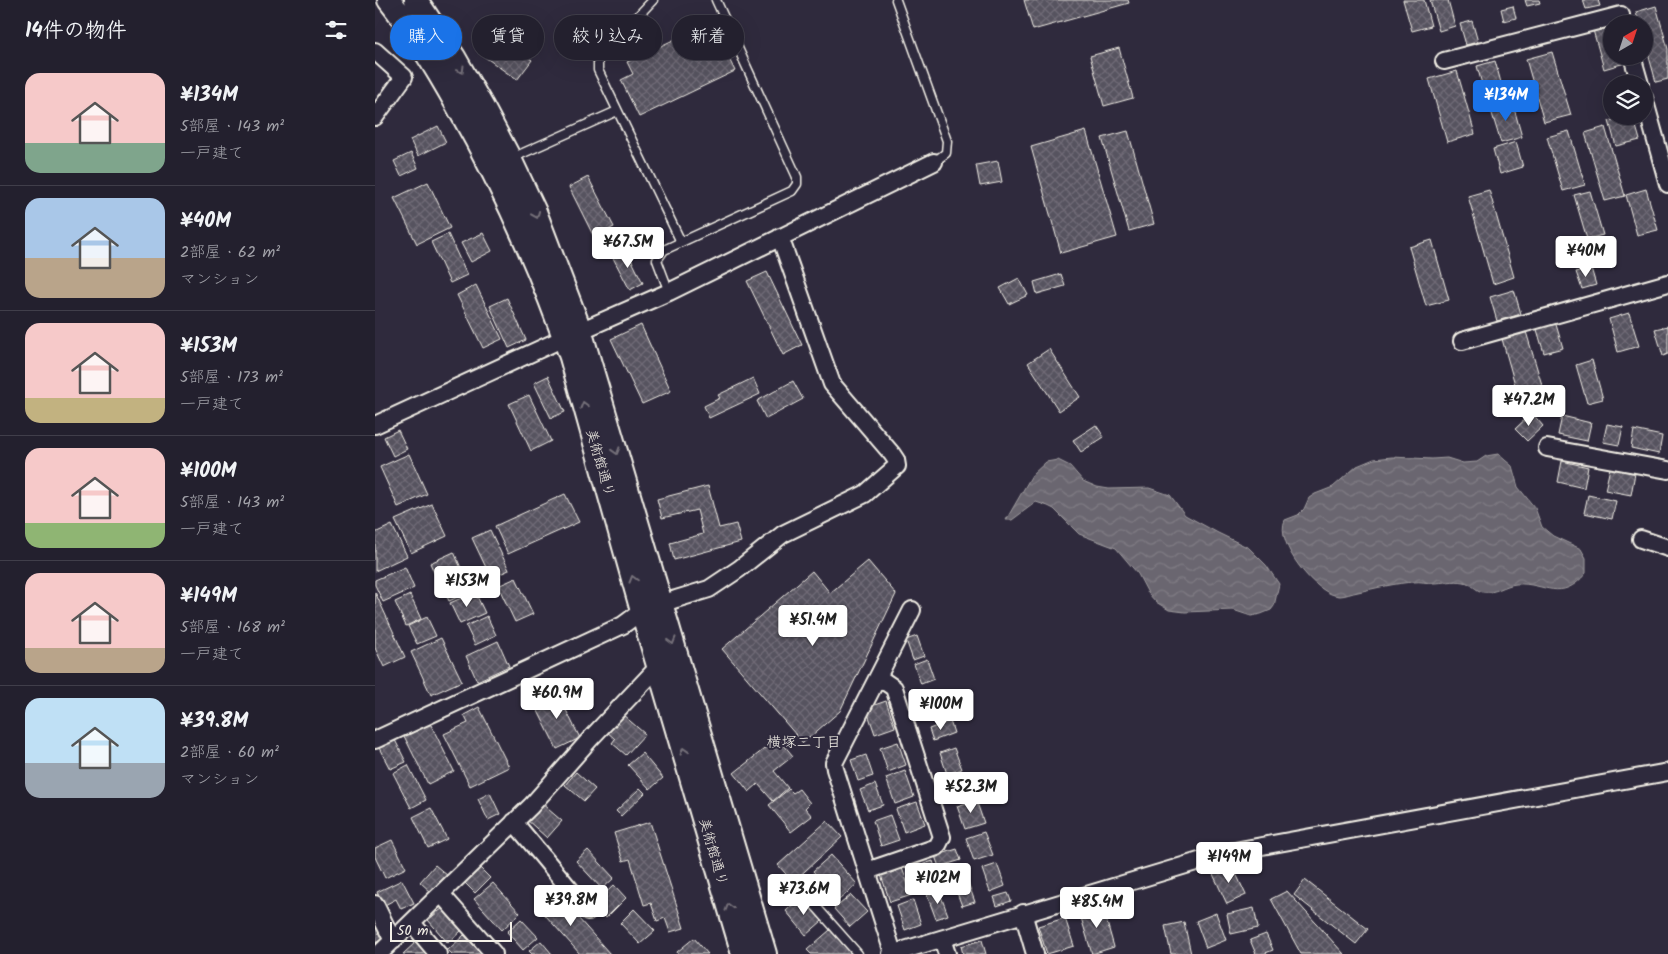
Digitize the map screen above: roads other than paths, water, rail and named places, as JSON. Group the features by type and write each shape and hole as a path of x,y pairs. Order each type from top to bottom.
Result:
{"street":[{"name":"美術館通り","path":"389,0 436,68 475,137 572,334"},
{"name":"美術館通り","path":"416,0 478,99 510,159 535,212 652,607 765,954"},
{"path":"1444,62 1621,13"},
{"path":"375,51 404,76 375,117"},
{"path":"1652,125 1668,184"},
{"path":"375,425 572,334 669,292 934,162"},
{"path":"375,740 623,625 652,607 709,589 739,570 783,534 865,494 897,466 892,454 832,384 780,237"},
{"path":"1462,341 1668,283"},
{"path":"1547,448 1668,470"},
{"path":"1641,539 1668,548"},
{"name":"美術館通り","path":"652,607 659,668 743,954"},
{"path":"912,610 834,763 892,953 945,946 1023,913 1229,852 1668,772"},
{"path":"379,954 514,822 659,668"},
{"path":"867,871 937,847 942,837 893,688 878,677"},
{"path":"514,822 589,911"},
{"path":"441,894 494,954"},
{"path":"375,904 393,941"},
{"path":"1023,913 1035,954"},
{"path":"412,922 438,954"}],"lane":[{"path":"653,0 598,60 598,70 681,242"},
{"path":"669,292 657,260 664,250 792,191 797,184 797,177 716,0"},
{"path":"895,0 947,141 946,153 934,162"},
{"path":"510,159 617,111"},
{"path":"803,893 858,954"}],"water":[{"path":"1498,454 1512,466 1518,487 1535,508 1542,527 1553,536 1581,549 1586,558 1586,573 1569,588 1561,590 1516,584 1487,592 1480,591 1464,582 1416,582 1400,583 1340,596 1330,594 1309,578 1291,554 1283,530 1285,520 1298,515 1304,509 1309,498 1333,487 1357,466 1374,459 1392,457 1447,458 1463,463 1477,462 1486,456"},
{"path":"1058,460 1070,466 1083,481 1097,487 1109,489 1149,488 1170,495 1185,515 1249,548 1266,565 1279,584 1274,606 1271,610 1251,616 1233,610 1185,612 1169,610 1156,602 1148,593 1138,574 1116,548 1079,534 1054,509 1036,502 1012,520 1006,520 1032,475 1046,462"}],"district":[{"name":"横塚二丁目","path":"804,743"}]}
